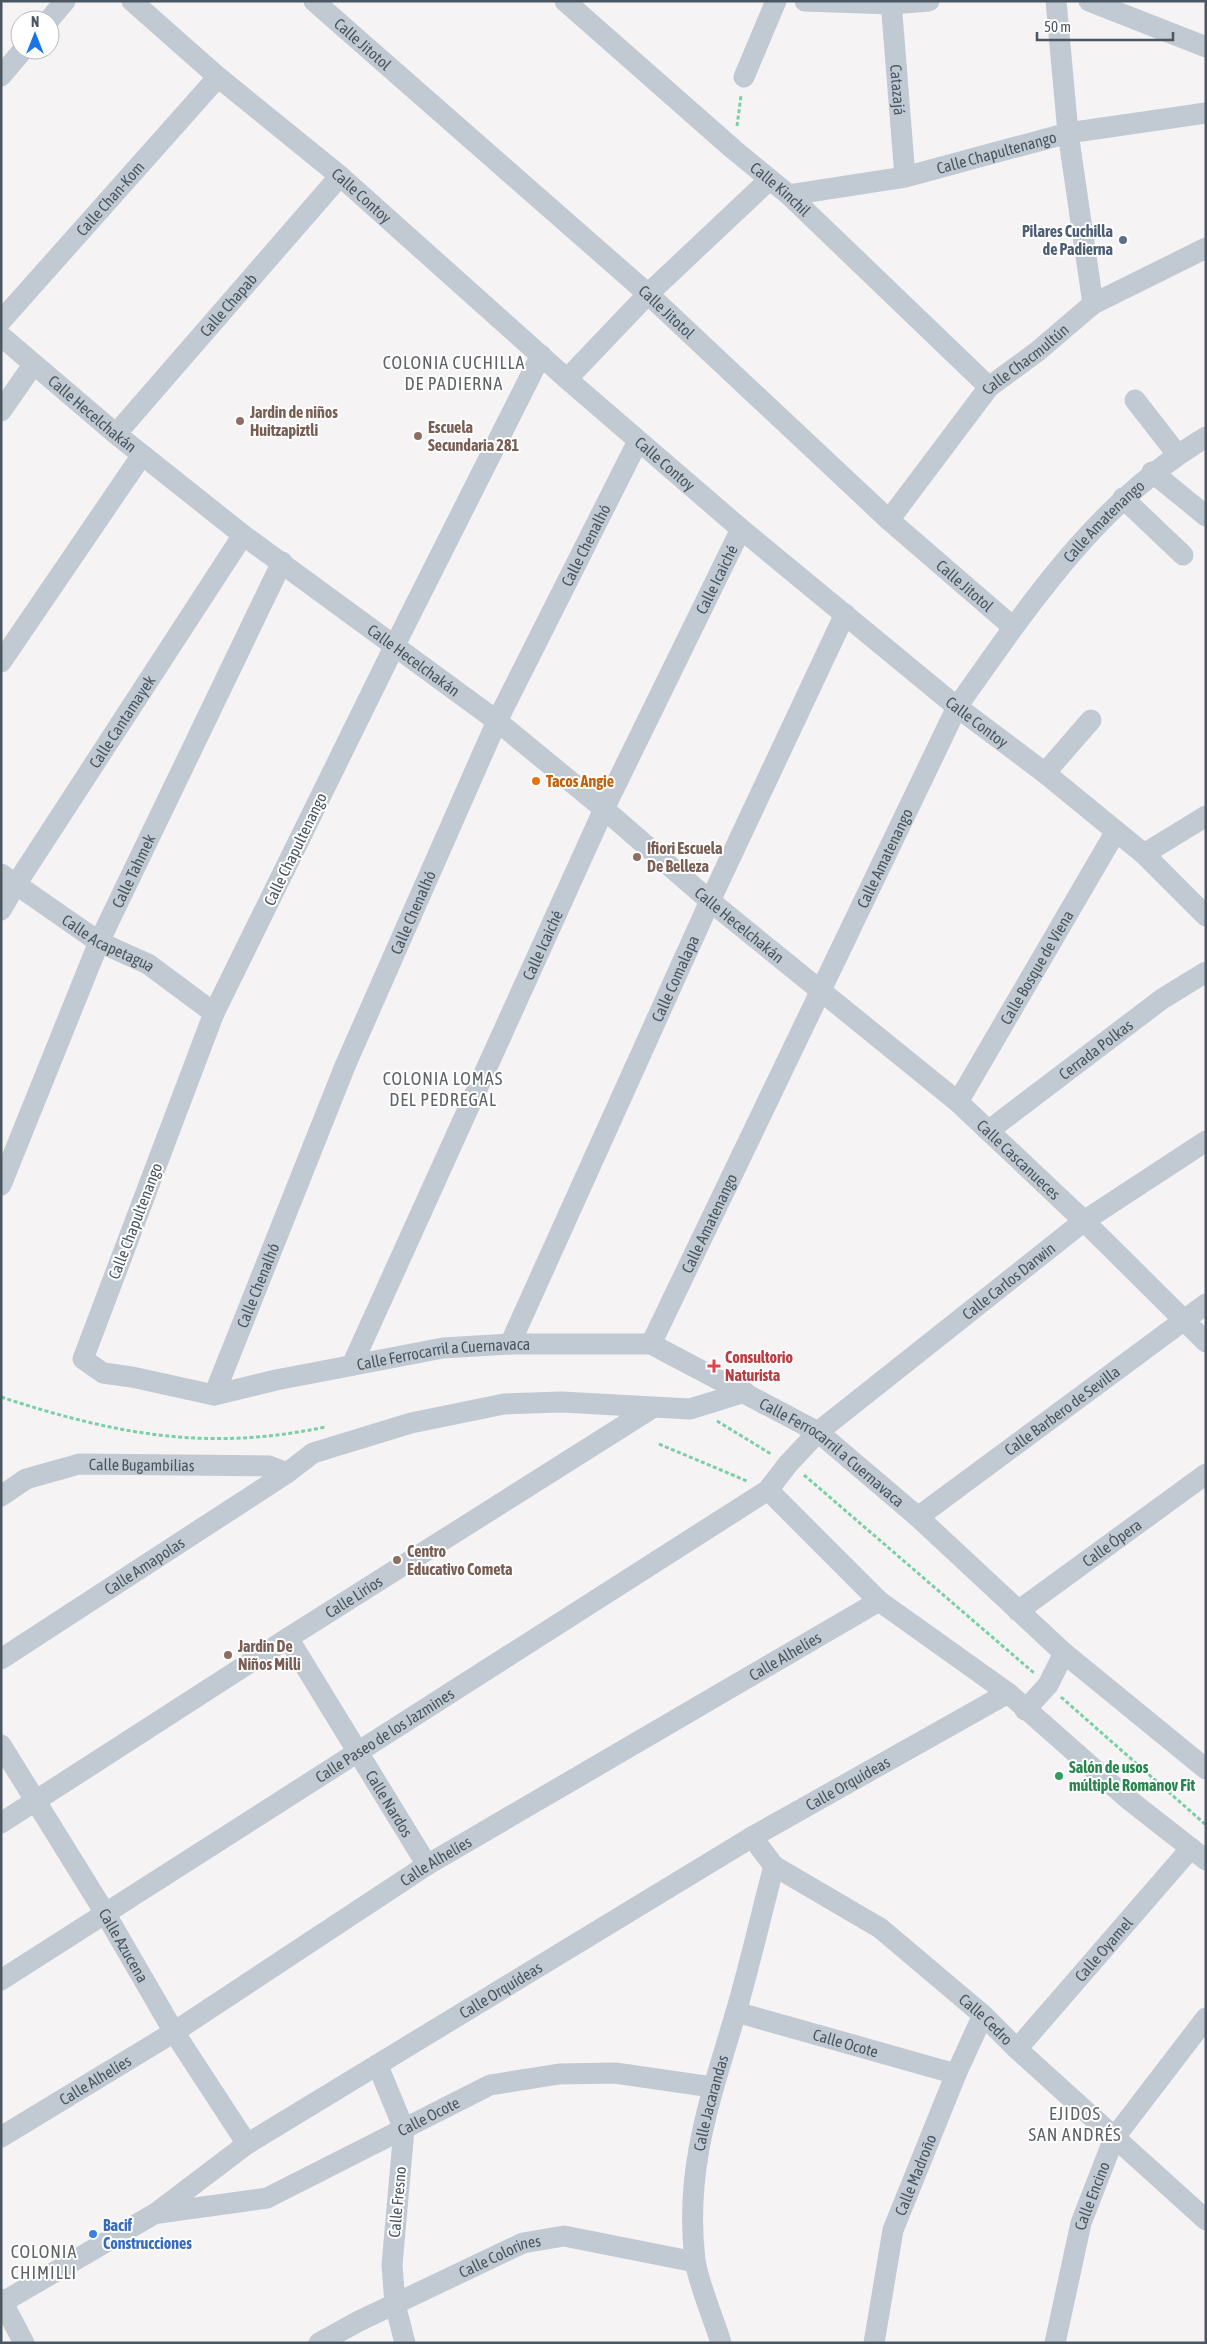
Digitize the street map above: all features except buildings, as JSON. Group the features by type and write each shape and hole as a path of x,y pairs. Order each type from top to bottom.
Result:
{"street":[{"name":"Calle Contoy","path":"132,1 218,77 340,176 567,379 741,528 957,707 1046,773 1144,854 1206,916"},
{"name":"Calle Jitotol","path":"314,1 648,294 889,520 1013,628"},
{"name":"Calle Kinchil","path":"565,1 733,149 789,195 989,387"},
{"path":"744,77 776,1"},
{"path":"804,1 891,3 929,1"},
{"path":"1056,1 1068,133 1093,304"},
{"path":"1089,1 1206,47"},
{"name":"Catazajá","path":"891,3 905,178"},
{"path":"1,76 15,60"},
{"name":"Calle Chan-Kom","path":"1,322 218,77"},
{"name":"Calle Chapultenango","path":"789,195 905,178 1068,133 1206,113"},
{"name":"Calle Chapab","path":"116,434 340,176"},
{"path":"567,379 648,294 769,180"},
{"name":"Calle Chacmultún","path":"889,520 989,387 1038,351 1093,304 1206,248"},
{"name":"Calle Hecelchakán","path":"1,336 116,434 243,535 497,721 820,991"},
{"name":"Calle Chapultenango","path":"83,1359 214,1013 395,645 541,355"},
{"path":"1,411 33,365"},
{"path":"1135,400 1177,454"},
{"name":"Calle Amatenango","path":"651,1344 957,707 1013,628 1079,543 1123,498 1152,472 1177,454 1206,437"},
{"name":"Calle Chenalhó","path":"214,1395 345,1066 497,721 638,441"},
{"path":"1,662 142,455"},
{"path":"1152,472 1206,516"},
{"path":"1123,498 1184,555"},
{"name":"Calle Icaiché","path":"352,1365 604,809 741,528"},
{"name":"Calle Cantamayek","path":"1,910 8,880 243,535"},
{"name":"Calle Tahmek","path":"1,1185 99,942 282,562"},
{"name":"Calle Comalapa","path":"510,1344 710,901 845,614"},
{"path":"1046,773 1092,720"},
{"path":"1144,854 1206,816"},
{"name":"Calle Bosque de Viena","path":"958,1102 1116,831"},
{"name":"Calle Acapetagua","path":"8,880 99,942 148,964 214,1013"},
{"name":"Cerrada Polkas","path":"988,1131 1162,999 1206,972"},
{"name":"Calle Cascanueces","path":"820,991 958,1102 1084,1221 1206,1342"},
{"name":"Calle Carlos Darwin","path":"788,1464 818,1432 1084,1221 1206,1141"},
{"name":"Calle Barbero de Sevilla","path":"918,1517 1183,1319 1206,1304"},
{"name":"Calle Ferrocarril a Cuernavaca","path":"83,1359 103,1373 132,1377 214,1395 352,1365 444,1348 510,1344 651,1344 818,1432 918,1517 1064,1653 1206,1769"},
{"path":"287,1473 313,1453 411,1423 504,1404 562,1402 690,1410 745,1392"},
{"name":"Calle Lirios","path":"1,1823 288,1638 652,1408"},
{"name":"Calle Bugambilias","path":"1,1496 26,1479 79,1464 269,1466 287,1473"},
{"name":"Calle Paseo de los Jazmines","path":"1,1980 358,1754 768,1490 788,1464"},
{"name":"Calle Amapolas","path":"1,1659 287,1473"},
{"name":"Calle Ópera","path":"1018,1611 1206,1474"},
{"path":"768,1490 879,1601 1008,1693 1128,1799 1198,1854"},
{"name":"Calle Alhelíes","path":"1,2137 174,2032 427,1866 879,1601"},
{"name":"Calle Nardos","path":"288,1638 427,1866"},
{"path":"1025,1710 1048,1685 1064,1653"},
{"name":"Calle Orquídeas","path":"2,2301 156,2213 247,2144 752,1837 1008,1693"},
{"name":"Calle Azucena","path":"1,1745 105,1913 174,2032 247,2144"},
{"name":"Calle Cedro","path":"752,1837 774,1866 880,1928 983,2015 1017,2049 1206,2220"},
{"name":"Calle Oyamel","path":"1017,2049 1198,1854"},
{"name":"Calle Jacarandas","path":"721,2343 695,2262 692,2214 696,2160 712,2087 736,2012 774,1866"},
{"name":"Calle Ocote","path":"736,2012 956,2074"},
{"name":"Calle Madroño","path":"874,2343 893,2230 956,2074 983,2015"},
{"name":"Calle Encino","path":"1055,2343 1081,2224 1114,2138 1206,2018"},
{"name":"Calle Fresno","path":"378,2066 404,2129 392,2265 395,2304 405,2343"},
{"name":"Calle Ocote","path":"156,2213 267,2198 490,2085 559,2074 615,2073 712,2087"},
{"name":"Calle Colorines","path":"319,2343 395,2304 523,2243 564,2236 630,2247 695,2262"},
{"path":"2,2301 24,2343"}],"path":[{"path":"733,149 744,77"},
{"path":"1,1397 40,1410 120,1431 167,1437 222,1440 298,1433 326,1427"},
{"path":"690,1410 728,1427 806,1477 1206,1824"},
{"path":"659,1444 768,1490"}],"place":[{"name":"Pilares Cuchilla de Padierna","path":"1123,240"},
{"name":"Jardin de niños Huitzapiztli","path":"240,421"},
{"name":"Escuela Secundaria 281","path":"418,436"},
{"name":"Tacos Angie","path":"536,781"},
{"name":"Ifiori Escuela De Belleza","path":"637,857"},
{"name":"Consultorio Naturista","path":"714,1366"},
{"name":"Centro Educativo Cometa","path":"397,1560"},
{"name":"Jardin De Niños Milli","path":"228,1655"},
{"name":"Salón de usos múltiple Romanov Fit","path":"1059,1776"},
{"name":"Bacif Construcciones","path":"93,2234"}],"district":[{"name":"COLONIA CUCHILLA DE PADIERNA","path":"454,373"},
{"name":"COLONIA LOMAS DEL PEDREGAL","path":"443,1089"},
{"name":"EJIDOS SAN ANDRÉS","path":"1075,2124"},
{"name":"COLONIA CHIMILLI","path":"44,2262"}]}
